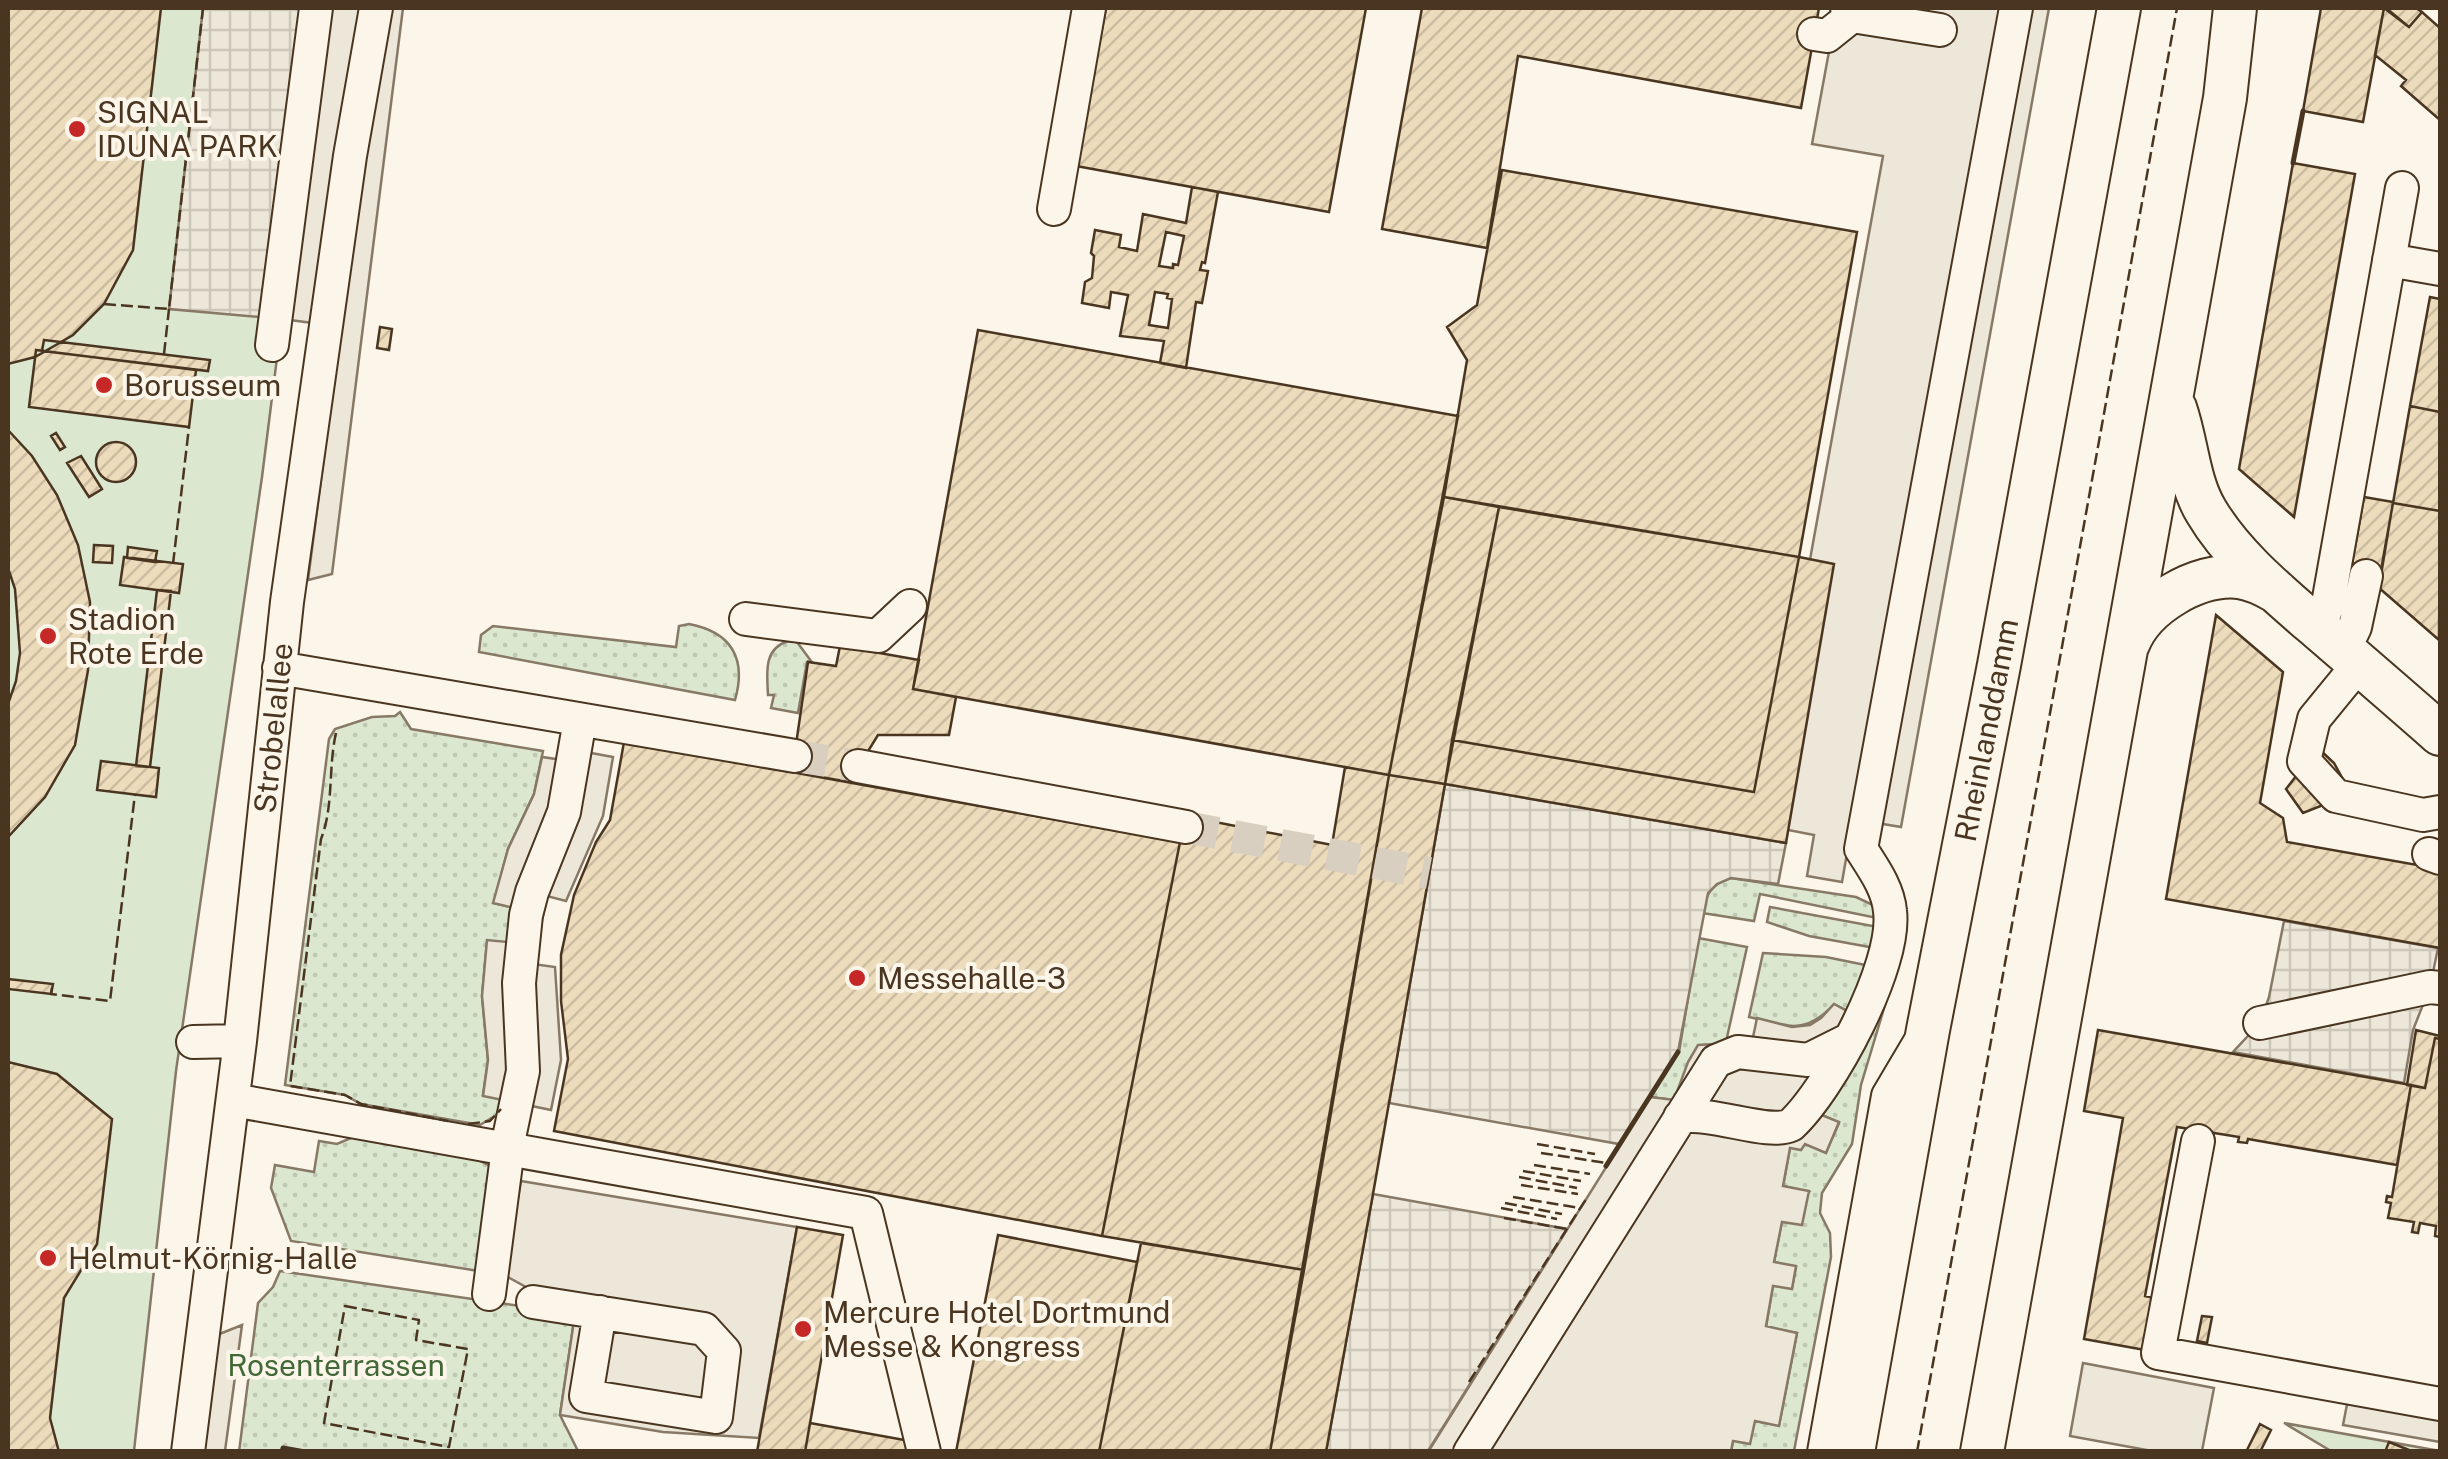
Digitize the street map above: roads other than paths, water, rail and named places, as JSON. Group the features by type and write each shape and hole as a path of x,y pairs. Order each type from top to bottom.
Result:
{"main road":[{"name":"Rheinlanddamm","path":"1854,1452 1928,1030 2119,8"},
{"path":"1982,1452 2225,98 2236,8"},
{"path":"2171,398 2204,509 2234,548 2277,592 2440,734"},
{"path":"2126,650 2134,628 2160,603 2202,582 2241,578 2277,592"}],"street":[{"path":"272,345 316,8"},
{"name":"Strobelallee","path":"188,1452 240,1041 279,668 350,156 376,8"},
{"path":"1054,210 1088,8"},
{"path":"1680,1117 1706,1114 1784,1128 1796,1120 1848,1040 1873,992 1890,924 1886,891 1861,849 2016,8"},
{"path":"1814,34 1828,36 1849,12 1940,30"},
{"path":"2341,648 2328,604 2402,188"},
{"path":"2389,260 2440,269"},
{"path":"2366,576 2355,627 2341,648 2314,719 2304,761 2336,796 2422,815 2437,841"},
{"path":"746,619 878,636 910,606"},
{"path":"279,668 795,756"},
{"path":"489,1294 508,1147 523,1071 518,984 526,916 564,812 580,720"},
{"path":"858,766 1186,827"},
{"path":"2260,1023 2440,988"},
{"path":"1824,1452 1888,1096 1928,1030"},
{"path":"1470,1452 1716,1061 1746,1052 1808,1060 1848,1040"},
{"path":"193,1042 240,1041"},
{"path":"233,1100 866,1213 924,1452"},
{"path":"2198,1142 2158,1353 2440,1404"},
{"path":"533,1302 600,1312 704,1329 724,1351 716,1417 586,1396 600,1312"}],"tunnel":[{"path":"795,756 858,766"},
{"path":"1186,827 1429,873"}],"place":[{"name":"SIGNAL IDUNA PARK","path":"77,129"},
{"name":"Borusseum","path":"104,385"},
{"name":"Stadion Rote Erde","path":"48,636"},
{"name":"Messehalle-3","path":"857,978"},
{"name":"Helmut-Körnig-Halle","path":"48,1258"},
{"name":"Mercure Hotel Dortmund Messe & Kongress","path":"803,1329"}],"park label":[{"name":"Rosenterrassen","path":"336,1365"}]}
